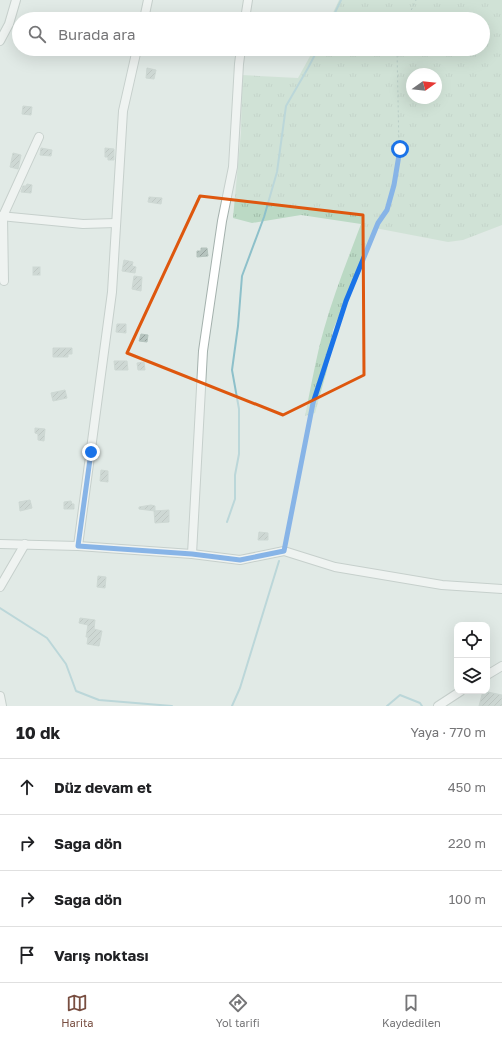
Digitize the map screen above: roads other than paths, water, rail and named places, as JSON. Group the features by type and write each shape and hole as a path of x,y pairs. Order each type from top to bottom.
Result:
{"street":[{"path":"12,12 16,0"},
{"path":"145,12 148,0"},
{"path":"246,12 248,0"},
{"path":"0,41 9,24 12,14"},
{"path":"78,546 112,292 123,112 135,56"},
{"path":"192,554 203,351 222,221 234,167 240,56"},
{"path":"4,281 2,216 39,137"},
{"path":"2,216 83,224 116,223"},
{"path":"0,544 78,546 192,554 240,560 284,551 335,567 442,585 502,589"},
{"path":"0,587 25,544"},
{"path":"490,673 502,666"},
{"path":"438,706 456,694"},
{"path":"0,696 2,706"}],"waterway":[{"path":"335,12 341,0"},
{"path":"227,522 235,499 235,475 239,454 239,409 232,370 238,326 242,276 264,217 277,172 286,106 314,56"},
{"path":"232,706 240,688 279,561"},
{"path":"0,608 47,638 66,664 76,691 99,700 172,706"},
{"path":"387,706 400,695 420,703 422,706"}]}
